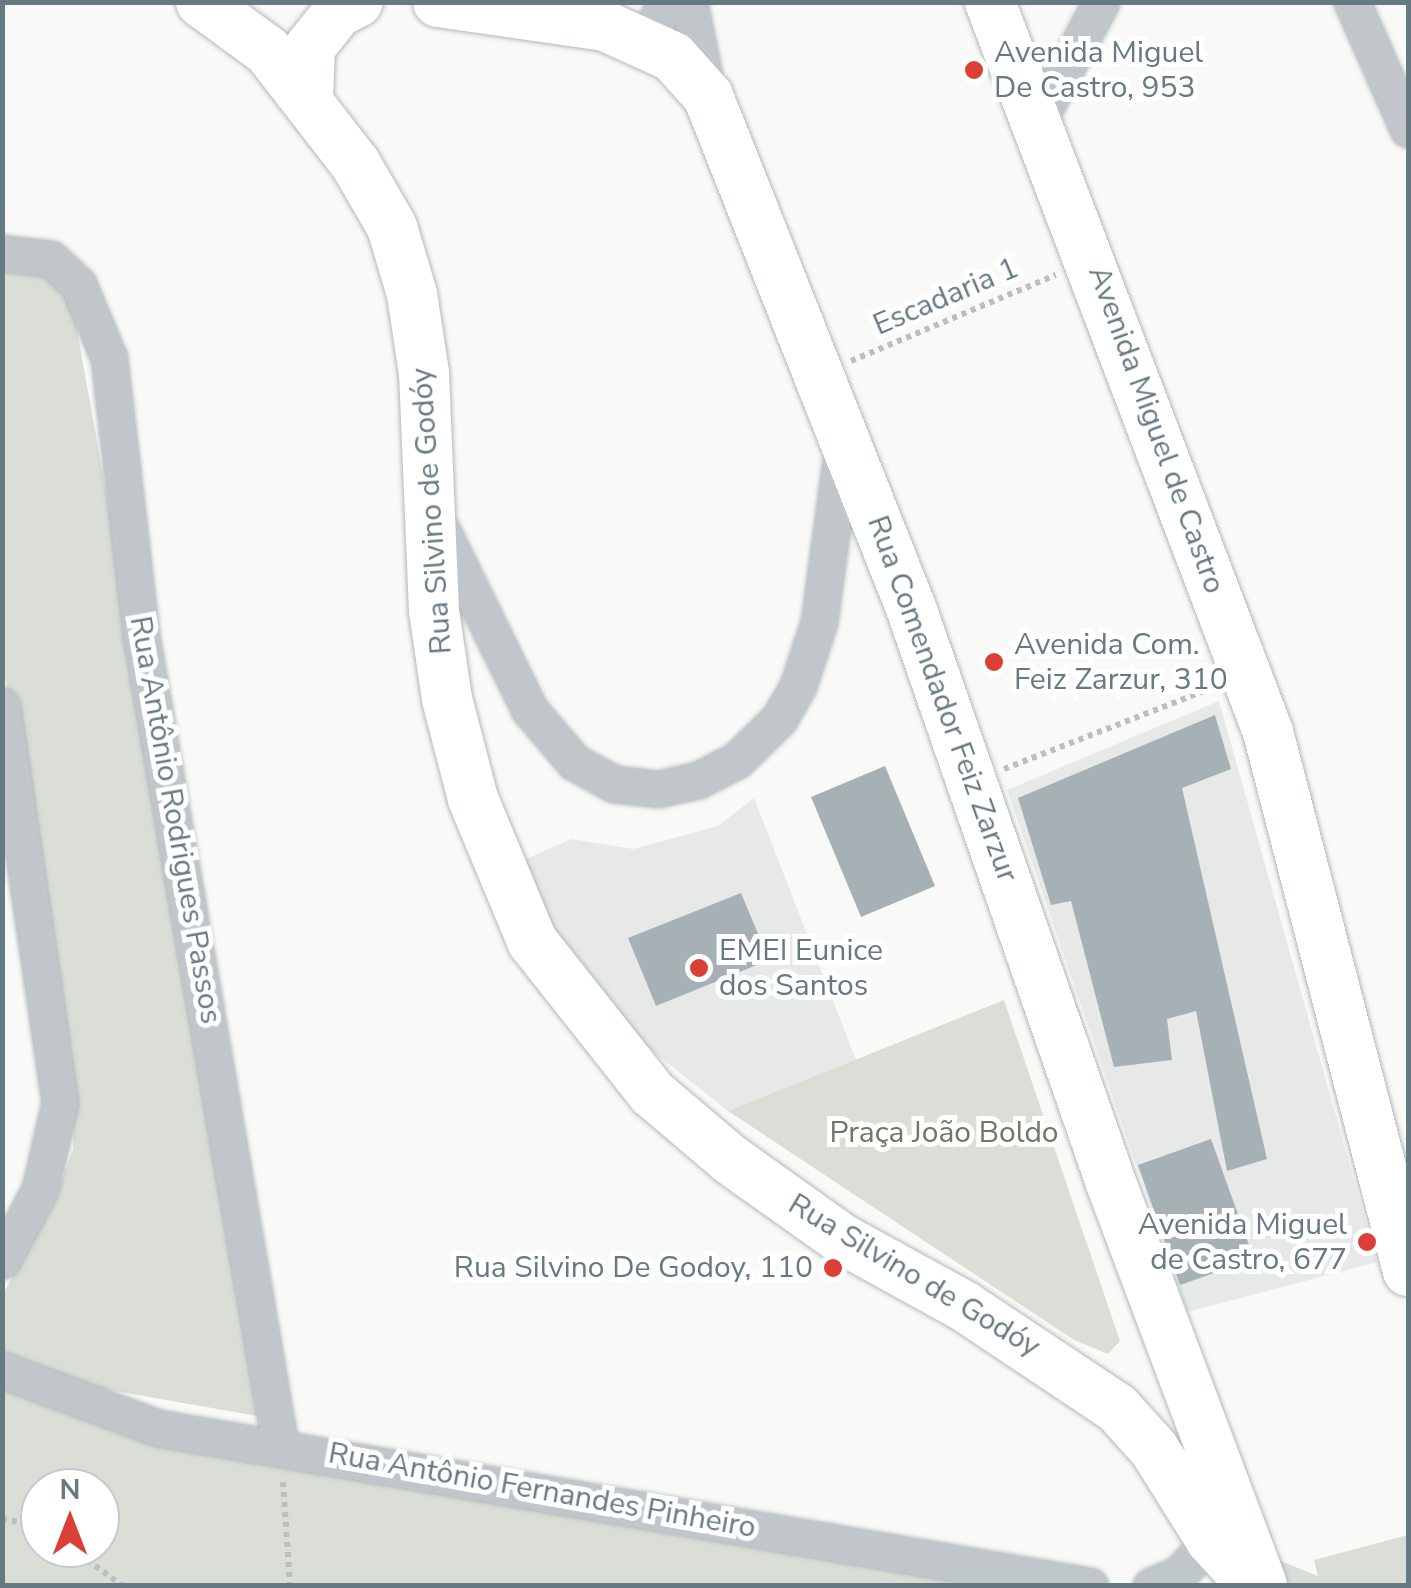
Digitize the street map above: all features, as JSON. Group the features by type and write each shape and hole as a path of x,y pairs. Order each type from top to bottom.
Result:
{"main road":[{"name":"Rua Silvino de Godóy","path":"201,2 268,50 308,100 392,227 412,294 424,373 428,502 447,699 473,799 532,942 652,1093 732,1160 842,1238 964,1306 1103,1398 1154,1450 1210,1540 1252,1586"},
{"path":"308,100 310,47 319,30 358,2"},
{"name":"Rua Comendador Feiz Zarzur","path":"438,2 606,26 656,22 673,57 708,96 975,780 1111,1184 1262,1586"},
{"name":"Avenida Miguel de Castro","path":"990,2 1040,119 1268,732 1408,1271"},
{"path":"1103,1398 1128,1402 1151,1396 1169,1378 1177,1355"}],"street":[{"path":"689,2 708,96"},
{"path":"1040,119 1101,2"},
{"path":"1352,2 1408,128"},
{"name":"Rua Antônio Rodrigues Passos","path":"2,253 51,260 78,284 108,358 141,635 280,1445"},
{"path":"428,502 529,709 574,762 614,784 658,789 698,780 737,760 779,718 798,686 819,622 844,439"},
{"path":"2,706 60,1102 40,1189 2,1261"},
{"name":"Rua Antônio Fernandes Pinheiro","path":"2,1370 158,1428 280,1445 1090,1586"},
{"path":"1151,1586 1179,1574 1210,1540"}],"path":[{"name":"Escadaria 1","path":"818,375 1093,260"},
{"path":"975,780 1247,674"},
{"path":"280,1445 290,1586"},
{"path":"98,1568 123,1586"}],"shaded area":[{"path":"1219,701 1377,1262 1187,1312 1007,790"},
{"name":"EMEI Eunice dos Santos","path":"754,798 856,1060 728,1111 637,1039 557,944 522,861 571,839 633,849 718,826"}],"green space":[{"path":"16,260 69,286 179,896 257,1416 75,1384 3,1351 3,1294 56,1197 73,1149 74,1096 3,667 2,262"},
{"name":"Praça João Boldo","path":"1004,1000 1120,1341 1108,1354 1074,1340 728,1111"},
{"path":"3,1387 156,1443 1027,1586 3,1586"},
{"path":"1408,1535 1408,1585 1276,1585 1263,1554 1318,1576 1314,1560"}],"building":[{"path":"1215,715 1231,769 1182,788 1267,1159 1227,1171 1196,1011 1167,1019 1172,1060 1114,1067 1071,901 1051,905 1018,798"},
{"path":"885,766 935,886 861,917 811,797"},
{"path":"741,893 769,960 656,1006 628,938"},
{"path":"1211,1139 1254,1259 1180,1285 1138,1165"}],"place":[{"name":"Avenida Miguel De Castro, 953","path":"974,70"},
{"name":"Avenida Com. Feiz Zarzur, 310","path":"994,662"},
{"name":"EMEI Eunice dos Santos","path":"699,968"},
{"name":"Avenida Miguel de Castro, 677","path":"1367,1242"},
{"name":"Rua Silvino De Godoy, 110","path":"833,1268"}]}
